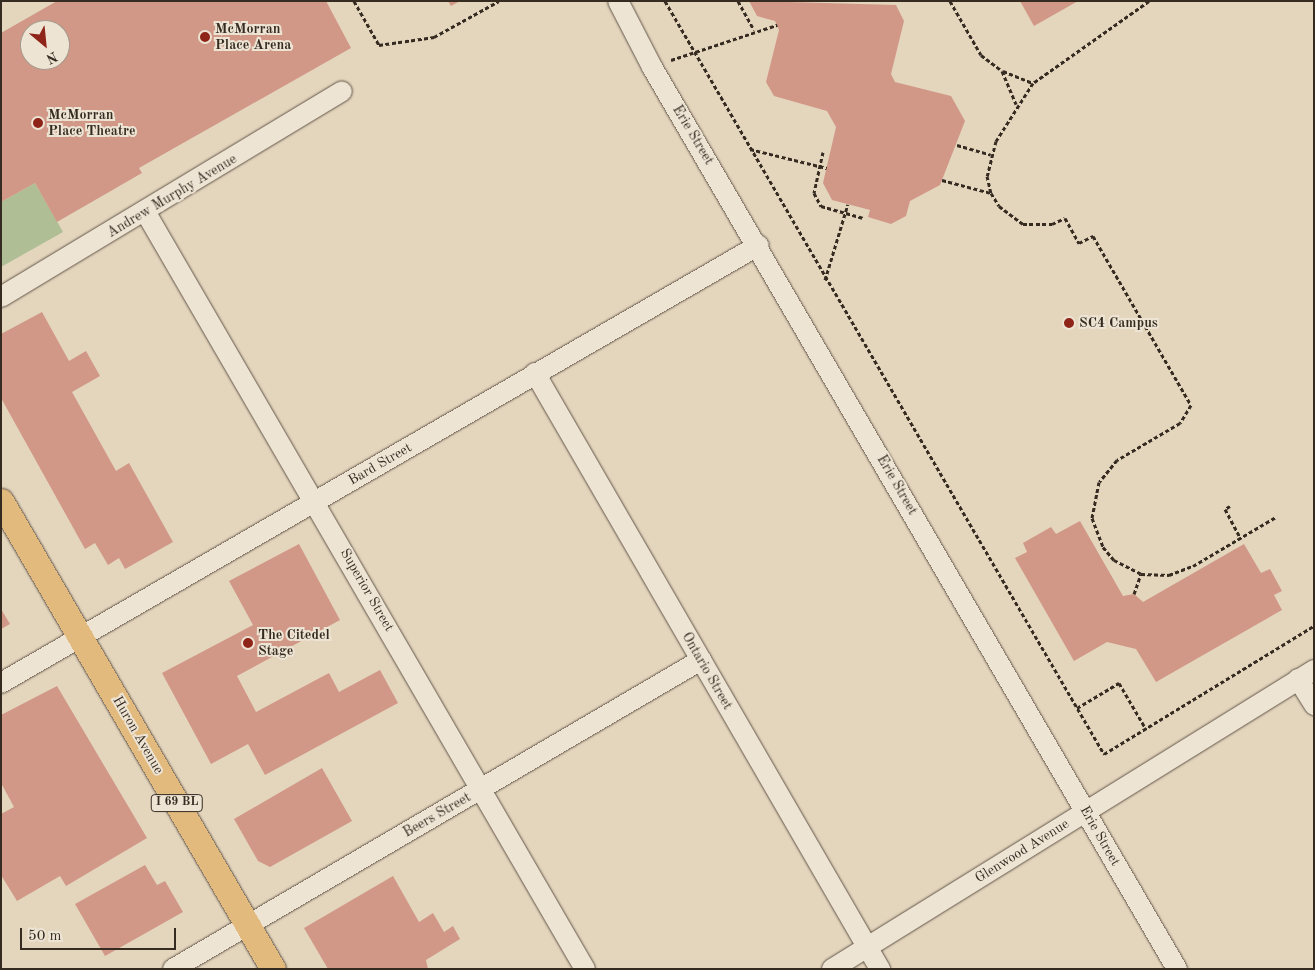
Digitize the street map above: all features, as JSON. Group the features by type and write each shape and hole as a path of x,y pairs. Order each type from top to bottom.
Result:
{"main road":[{"name":"Huron Avenue","path":"1,501 273,969"}],"street":[{"name":"Erie Street","path":"618,1 652,67 759,245 1177,969"},
{"name":"Andrew Murphy Avenue","path":"1,297 146,213 342,91"},
{"name":"Superior Street","path":"146,213 316,502 585,969"},
{"name":"Bard Street","path":"1,683 759,245"},
{"name":"Ontario Street","path":"535,373 880,969"},
{"name":"Beers Street","path":"173,969 701,660"},
{"name":"Glenwood Avenue","path":"832,969 1306,675"},
{"path":"1306,675 1314,705"}],"path":[{"path":"354,1 379,46 434,37 499,1"},
{"path":"665,1 825,280 1104,754 1314,626"},
{"path":"738,1 754,30"},
{"path":"950,1 981,55 1002,71 1032,83"},
{"path":"1149,1 1032,83 1016,104 991,155 987,176 991,193 1005,212 1023,224 1052,224 1066,218 1079,243 1092,236 1191,405 1180,423 1117,460 1095,493 1092,518 1099,540 1114,560 1141,574 1179,574 1240,536 1276,517"},
{"path":"652,67 754,30 777,25"},
{"path":"1002,71 1016,104"},
{"path":"957,145 991,155"},
{"path":"750,149 827,168"},
{"path":"823,152 814,193 821,206 863,218"},
{"path":"942,180 991,193"},
{"path":"825,280 848,204"},
{"path":"1230,506 1224,510 1240,536"},
{"path":"1134,594 1141,574"},
{"path":"1077,708 1119,683 1146,728"}],"green space":[{"path":"35,183 63,232 1,267 1,202"}],"building":[{"path":"57,1 326,1 351,48 139,168 142,173 57,222 35,183 1,202 1,33 20,22 20,70 70,70 70,20 24,20"},
{"path":"448,1 460,1 451,6"},
{"path":"749,1 896,5 904,21 891,74 895,82 951,96 965,121 940,185 910,201 906,216 891,224 868,217 870,210 832,200 823,183 836,127 827,111 774,96 766,82 779,30 775,21 757,16"},
{"path":"1020,1 1078,1 1034,26"},
{"path":"42,312 69,361 86,351 100,376 72,392 116,471 129,463 173,542 125,569 119,558 108,565 95,543 85,549 1,398 1,334"},
{"path":"1080,521 1123,596 1134,594 1143,602 1244,544 1261,573 1270,569 1282,591 1274,595 1282,610 1156,682 1136,649 1107,642 1074,661 1015,558 1027,552 1023,543 1051,527 1056,534"},
{"path":"299,544 340,620 237,676 256,712 329,673 339,692 380,670 398,703 265,775 248,744 211,764 162,673 253,625 229,581"},
{"path":"1,609 10,624 1,629"},
{"path":"57,686 147,838 66,886 60,876 17,901 1,875 1,814 14,807 1,783 1,715"},
{"path":"322,768 352,821 270,867 258,861 234,819"},
{"path":"145,865 157,885 165,881 183,912 105,956 75,904"},
{"path":"393,876 419,922 433,913 444,932 453,926 460,939 426,960 428,969 328,969 304,928"}],"place":[{"name":"McMorran Place Arena","path":"205,37"},
{"name":"McMorran Place Theatre","path":"38,123"},
{"name":"SC4 Campus","path":"1069,323"},
{"name":"The Citedel Stage","path":"248,643"}]}
